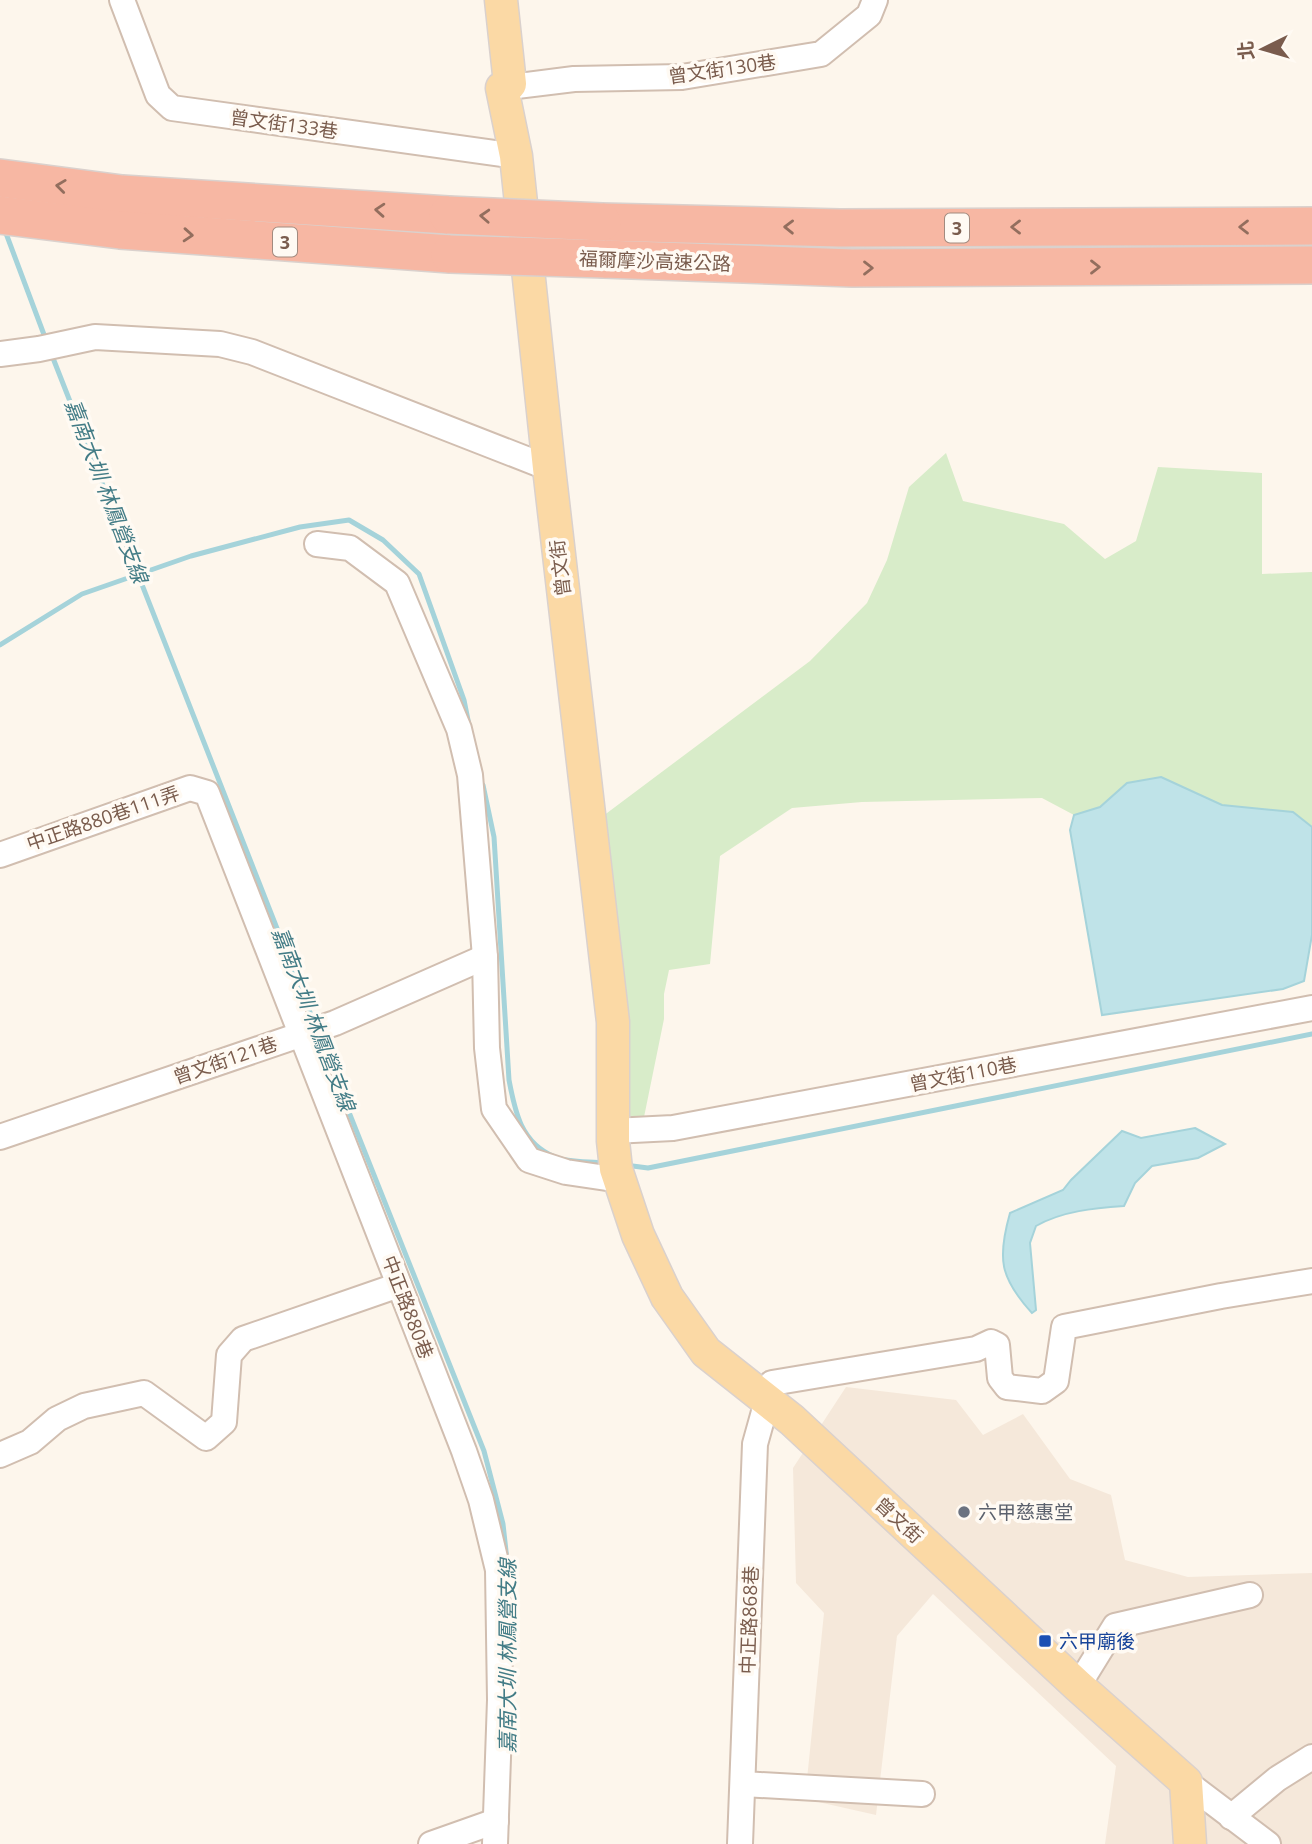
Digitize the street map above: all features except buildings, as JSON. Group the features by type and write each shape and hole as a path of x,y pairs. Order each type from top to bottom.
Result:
{"highway":[{"name":"福爾摩沙高速公路","path":"0,178 122,194 602,222 840,228 1312,226"},
{"name":"福爾摩沙高速公路","path":"0,215 120,230 450,254 852,268 1312,265"}],"main road":[{"name":"曾文街","path":"501,0 510,83 502,88 516,156 613,1022 613,1136 616,1169 638,1235 667,1297 706,1352 766,1398 1077,1686 1185,1782"},
{"path":"1185,1782 1190,1844"}],"street":[{"name":"曾文街133巷","path":"122,0 158,95 172,108 516,156"},
{"name":"曾文街130巷","path":"502,88 574,79 682,77 821,54 869,15 876,0"},
{"path":"0,354 95,337 220,344 252,352 549,468"},
{"path":"317,544 350,548 397,583 459,729 470,775 485,957 487,1048 494,1110 529,1160 566,1172 620,1180"},
{"name":"中正路880巷111弄","path":"0,855 190,788 206,793"},
{"name":"中正路880巷","path":"206,793 306,1033 481,1500 498,1570 500,1700 496,1833"},
{"name":"曾文街121巷","path":"0,1137 335,1023 485,957"},
{"name":"曾文街110巷","path":"613,1136 673,1128 1312,1008"},
{"path":"766,1398 772,1383 976,1349 991,1342 997,1345 1000,1378 1007,1387 1042,1391 1056,1381 1064,1327 1312,1281"},
{"path":"0,1455 30,1442 57,1419 84,1406 144,1393 206,1438 224,1422 229,1355 243,1339 399,1284"},
{"name":"中正路868巷","path":"740,1844 755,1444 766,1398"},
{"path":"1077,1686 1115,1626 1250,1595"},
{"path":"1231,1817 1278,1779 1312,1757"},
{"path":"1185,1782 1268,1844"},
{"path":"743,1784 922,1794"},
{"path":"431,1844 496,1833"}],"shaded area":[{"path":"846,1387 956,1400 983,1435 1023,1414 1070,1479 1111,1495 1125,1560 1188,1577 1312,1573 1312,1844 1105,1844 1116,1766 933,1594 897,1636 876,1815 805,1799 824,1613 796,1583 793,1468"}],"green space":[{"path":"946,453 963,501 1064,524 1105,559 1136,541 1158,467 1262,473 1262,574 1312,572 1312,827 1293,812 1222,805 1161,777 1127,783 1100,807 1074,815 1042,798 862,802 792,808 720,856 710,964 669,970 664,994 664,1019 643,1122 608,1125 583,831 810,661 867,603 887,560 909,487"}],"water":[{"path":"1161,777 1222,805 1293,812 1312,827 1312,935 1304,981 1283,989 1102,1015 1070,830 1074,815 1100,807 1127,783"},
{"path":"1195,1128 1225,1144 1198,1158 1152,1166 1135,1183 1124,1206 1068,1214 1036,1226 1030,1243 1036,1310 1032,1313 1013,1289 1004,1267 1003,1243 1010,1213 1063,1190 1122,1131 1141,1138"}],"waterway":[{"name":"嘉南大圳 林鳳營支線","path":"4,228 46,340"},
{"name":"嘉南大圳 林鳳營支線","path":"51,353 315,1025"},
{"path":"0,645 82,594 191,556 300,527 349,520 383,540 419,574 464,700 469,725"},
{"path":"483,785 494,837 509,1080 517,1115 527,1135 544,1151 567,1160 605,1163"},
{"path":"625,1165 648,1168 1312,1034"},
{"name":"嘉南大圳 林鳳營支線","path":"319,1037 484,1451 503,1524 507,1560"}],"place":[{"name":"六甲慈惠堂","path":"964,1512"},
{"name":"六甲廟後","path":"1045,1641"}]}
